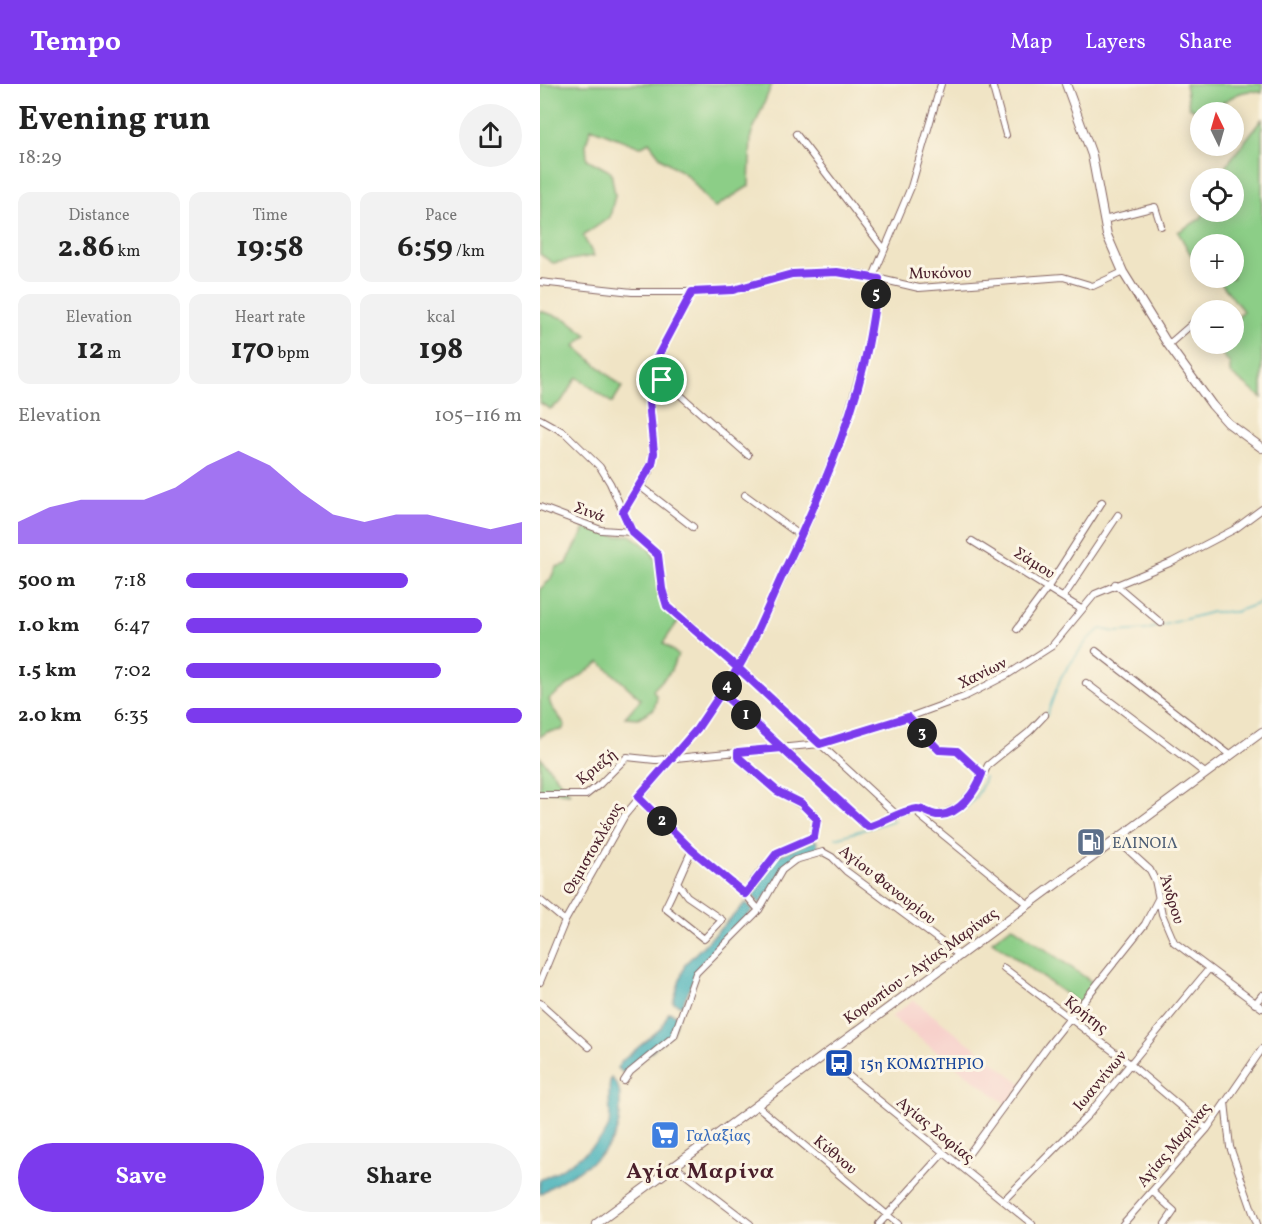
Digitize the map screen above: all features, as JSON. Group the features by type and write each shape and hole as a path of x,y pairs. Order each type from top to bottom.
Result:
{"main road":[{"path":"1066,84 1092,155 1111,248 1123,272 1168,345 1228,423 1262,448"},
{"name":"Κορωπίου - Αγίας Μαρίνας","path":"596,1224 1262,732"}],"street":[{"name":"Θεμιστοκλέους","path":"541,978 565,921 625,815 669,759 697,729 738,668 760,627 801,536 836,452 859,383 872,330 876,278 884,249 911,188 941,84"},
{"path":"992,84 1006,135"},
{"path":"796,134 884,249"},
{"path":"1104,220 1155,207 1161,226"},
{"name":"Μυκόνου","path":"540,282 632,292 692,292 733,290 792,274 837,272 920,288 1067,277 1083,285 1093,286 1123,272"},
{"path":"623,512 650,471 654,453 647,381 651,369 692,292"},
{"path":"1168,345 1190,326"},
{"path":"651,369 747,455"},
{"path":"647,381 652,378 662,380"},
{"path":"540,419 551,423 584,449 610,483 632,532 658,555 662,589 667,606 738,668 898,816"},
{"path":"641,487 693,527"},
{"path":"745,495 801,536"},
{"path":"1017,629 1048,587 1102,502"},
{"name":"Σινά","path":"540,507 601,530 632,532"},
{"name":"Χανίων","path":"669,759 820,744 964,697 1035,660 1052,646 1095,594 1191,553 1235,529 1262,508"},
{"path":"1064,596 1118,515"},
{"name":"Σάμου","path":"972,541 1064,596 1081,609"},
{"path":"1115,584 1161,623"},
{"path":"1096,651 1230,755"},
{"path":"1086,682 1205,774"},
{"path":"722,693 868,827 919,809 935,815 950,813 966,800 982,774 1045,715"},
{"path":"908,717 939,750 957,751 982,774"},
{"path":"738,752 738,757 747,765 815,816 817,826 814,837 777,853 745,894"},
{"name":"Κριεζή","path":"540,795 586,795 627,757 669,759"},
{"path":"638,797 692,850 745,894 758,909"},
{"path":"920,816 1028,904"},
{"name":"Άνδρου","path":"1116,839 1150,870 1155,880 1165,924 1174,942 1208,970 1262,1008"},
{"path":"677,882 687,896 722,920 704,939 666,910 677,882 692,850"},
{"name":"Αγίου Φανουρίου","path":"624,1081 630,1072 674,1035 696,973 758,909 782,870 795,860 823,852 959,955"},
{"path":"960,1166 1070,1018 1145,924 1158,899"},
{"path":"540,900 565,921"},
{"name":"Κρήτης","path":"1004,968 1130,1064 1207,1130"},
{"name":"Ιωαννίνων","path":"1004,1200 1070,1136 1208,970"},
{"path":"1255,1004 1262,995"},
{"path":"540,1003 589,1047"},
{"name":"Αγίας Μαρίνας","path":"1123,1224 1207,1130 1262,1049"},
{"name":"Αγίας Σοφίας","path":"823,1055 1032,1224"},
{"path":"1225,1102 1230,1147 1257,1224"},
{"name":"Κύθνου","path":"756,1105 898,1224"},
{"path":"879,1224 943,1153"},
{"path":"673,1166 750,1224"},
{"path":"1152,1191 1174,1210 1165,1224"}],"shaded area":[{"path":"913,1000 1022,1084 1006,1104 891,1017"}],"green space":[{"path":"540,84 772,84 751,135 749,186 714,208 688,176 662,159 649,142 640,147 591,128 586,143 587,159 611,172 615,195 610,217 583,236 594,256 553,263 540,254"},
{"path":"1185,84 1262,84 1262,93 1245,92 1223,102 1190,102 1189,107"},
{"path":"1262,119 1262,398 1230,373 1230,364 1222,354 1244,354 1244,300 1234,300 1225,288 1244,288 1244,234 1190,234 1190,253 1178,232 1195,222 1244,222 1244,168 1225,168 1233,156 1244,156 1244,142"},
{"path":"540,311 566,319 587,335 575,346 622,387 612,403 577,377 561,402 550,409 540,403"},
{"path":"585,528 617,536 630,535 652,553 657,562 658,585 662,601 679,620 663,643 678,655 670,672 653,690 657,697 654,709 638,718 625,717 641,699 600,662 549,699 551,706 565,725 562,730 547,732 540,737 540,589 550,580 556,567 567,564"},
{"path":"540,757 570,793 540,791"},
{"path":"1012,926 1096,985 1080,1004 992,941"}],"water":[{"path":"816,840 819,849 793,859 760,904 753,896 777,856"},
{"path":"746,903 753,910 699,966 682,1006 673,1002 685,964"},
{"path":"669,1012 678,1016 672,1033 625,1074 617,1068 622,1061 661,1028"},
{"path":"611,1078 618,1088 620,1098 619,1124 613,1139 594,1160 540,1194 540,1180 580,1157 606,1132 610,1119"}],"waterway":[{"name":"Αγίου Φανουρίου","path":"1047,715 1061,677 1088,639 1101,629 1115,632 1145,630 1212,612 1235,612 1262,602"},
{"name":"Αγίου Φανουρίου","path":"944,817 964,809 979,791 985,777"},
{"name":"Αγίου Φανουρίου","path":"836,838 895,820"}],"place":[{"name":"ΕΛΙΝΟΙΛ","path":"1091,842"},
{"name":"15η ΚΟΜΩΤΗΡΙΟ","path":"839,1063"},
{"name":"Γαλαξίας","path":"665,1135"}],"district":[{"name":"Αγία Μαρίνα","path":"701,1170"}],"route":[{"path":"662,380 651,369 686,308 692,292 733,290 759,281 792,274 837,272 879,279 872,330 864,364 836,452 810,518 760,627 738,668 734,678 722,693 782,748 812,776 868,827 919,809 935,815 950,813 966,800 982,774 954,749 942,752 932,745 908,717 820,744 738,668 734,678 713,705 697,729 638,797 692,850 745,894 767,862 777,853 814,837 817,819 801,803 777,791 738,757 738,752 782,748 722,693 734,678 738,668 667,606 662,589 661,563 658,555 642,538 632,532 623,512 650,471 654,453 647,381 652,378 662,380"}]}
